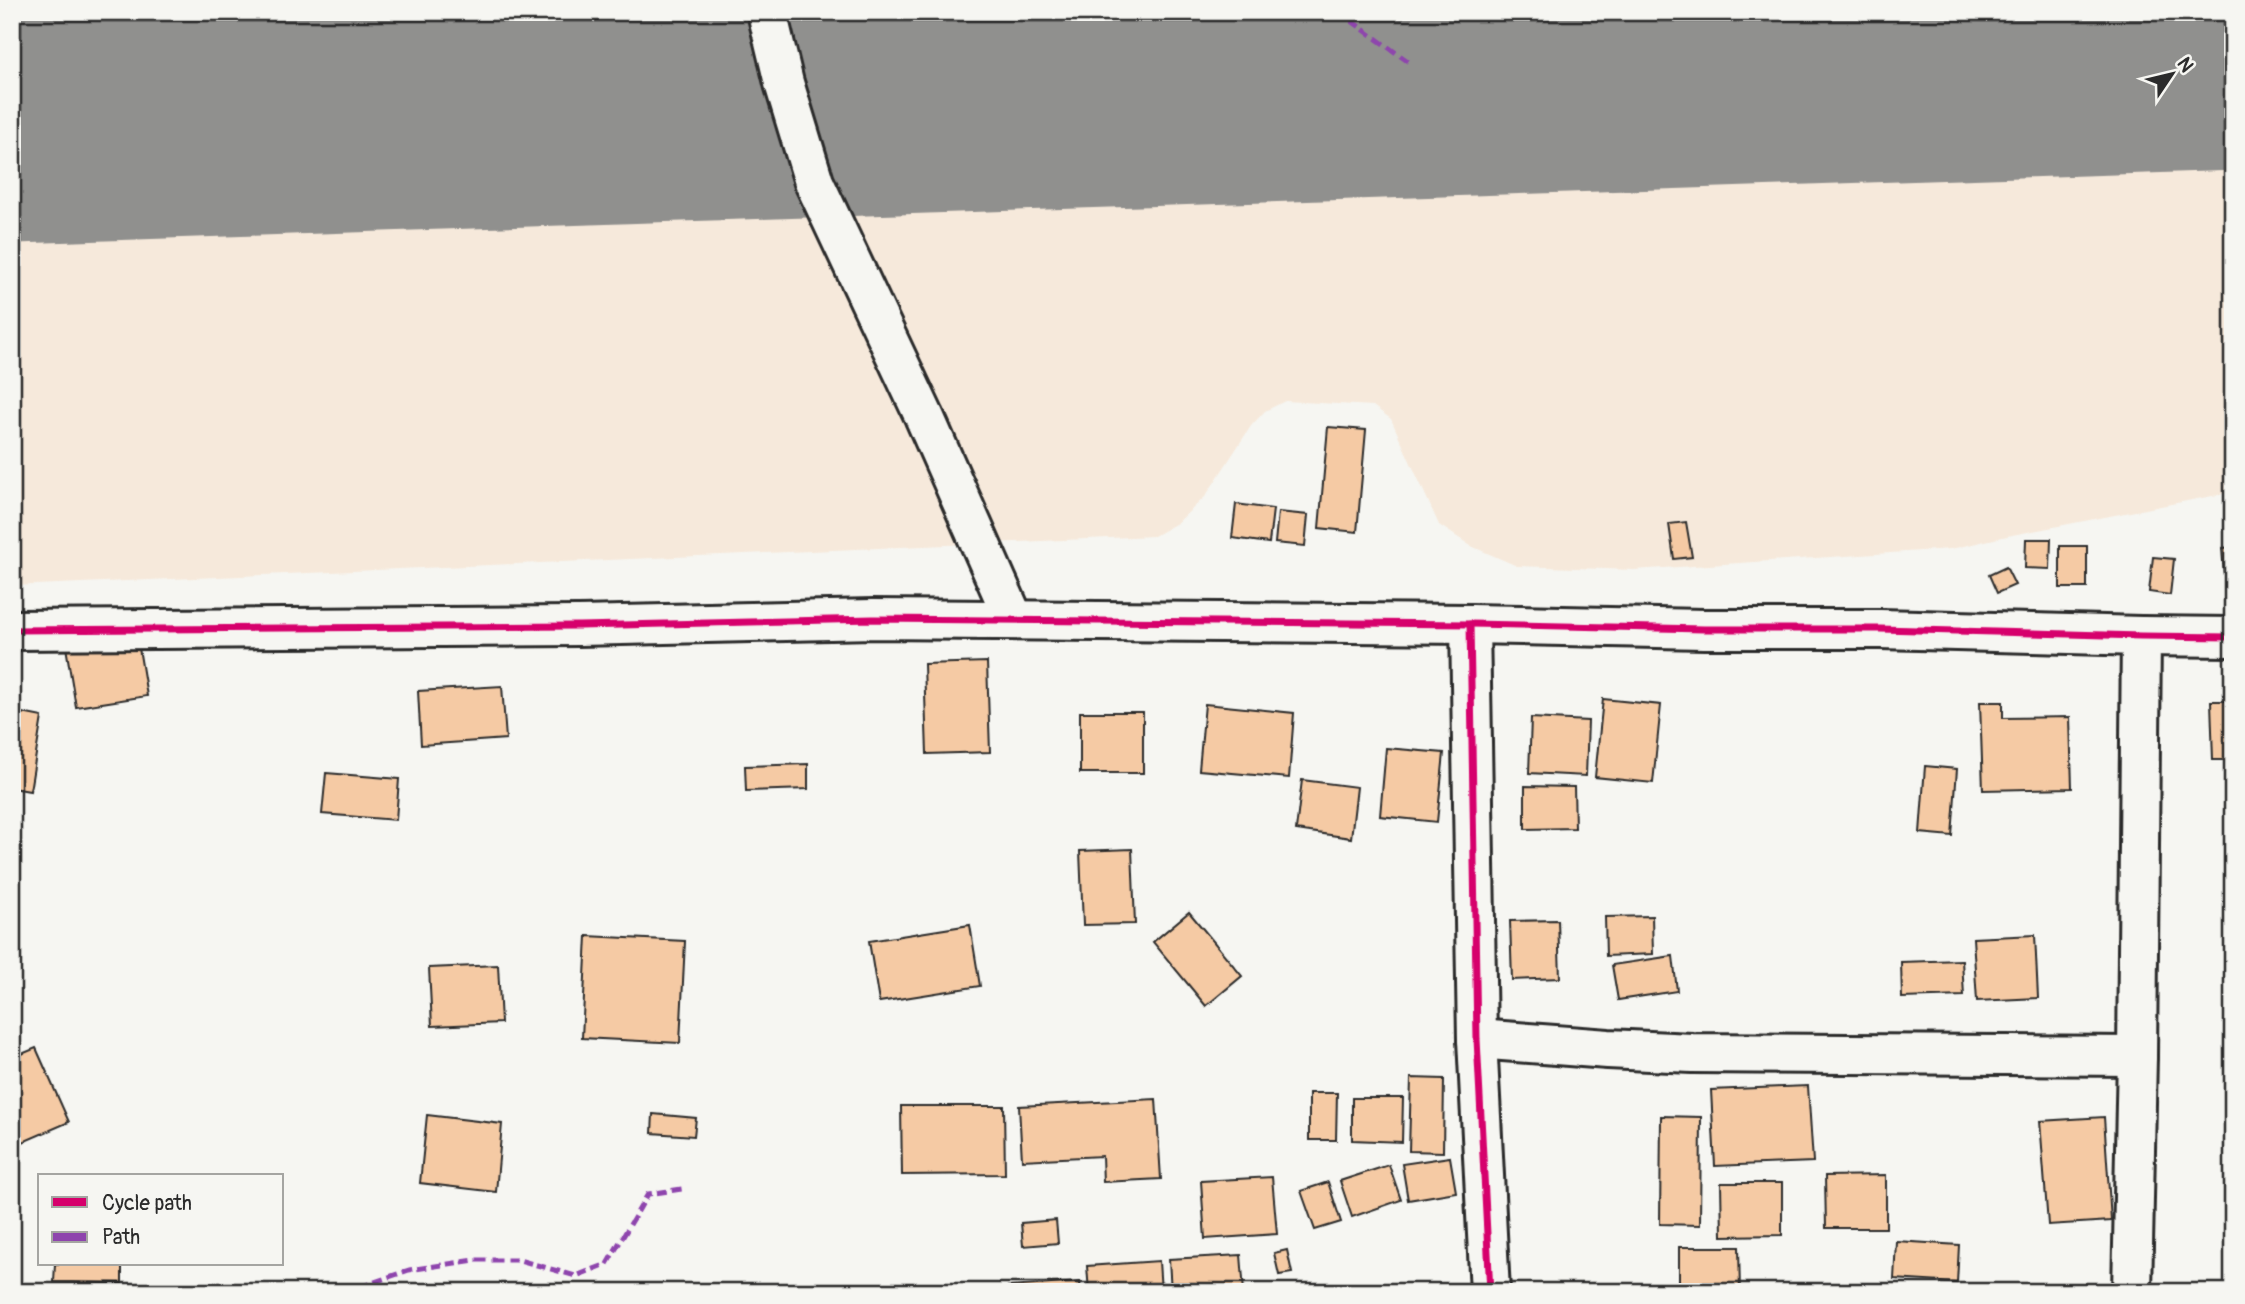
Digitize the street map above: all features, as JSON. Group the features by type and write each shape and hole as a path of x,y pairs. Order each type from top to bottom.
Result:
{"street":[{"path":"767,12 784,83 814,182 1014,620"},
{"path":"12,630 579,626 873,619 1880,629 2233,637"},
{"path":"1469,625 1477,1039 1490,1292"},
{"path":"2132,1292 2141,636"},
{"path":"1477,1039 1692,1052 2137,1056"}],"shaded area":[{"path":"12,12 2233,12 2233,492 1951,549 1634,570 1517,566 1471,546 1439,525 1391,419 1373,406 1285,401 1265,411 1251,426 1205,497 1177,523 1154,536 12,586"}],"building":[{"path":"1328,427 1366,430 1357,532 1319,528"},
{"path":"1236,504 1273,509 1269,543 1232,538"},
{"path":"1278,512 1308,515 1305,546 1275,543"},
{"path":"1686,522 1692,557 1674,559 1669,524"},
{"path":"2026,539 2051,539 2050,569 2025,568"},
{"path":"2060,546 2087,546 2087,588 2060,588"},
{"path":"2233,547 2233,587 2225,588 2222,548"},
{"path":"2153,557 2174,559 2170,595 2149,592"},
{"path":"2006,567 2015,585 1997,593 1989,575"},
{"path":"137,636 147,696 76,707 66,647"},
{"path":"987,662 990,752 927,754 924,664"},
{"path":"502,686 506,739 421,745 418,691"},
{"path":"1603,699 1661,705 1653,783 1595,777"},
{"path":"2211,701 2233,701 2233,760 2213,760"},
{"path":"1980,702 2003,702 2003,718 2070,717 2072,788 1983,790"},
{"path":"1205,704 1294,713 1289,778 1199,770"},
{"path":"12,711 42,717 30,791 12,788"},
{"path":"1080,712 1143,712 1143,773 1080,773"},
{"path":"1531,718 1588,721 1586,776 1529,773"},
{"path":"1386,748 1444,753 1437,822 1380,816"},
{"path":"808,764 808,789 746,791 745,766"},
{"path":"1925,766 1957,769 1952,836 1920,833"},
{"path":"326,773 399,779 396,820 322,814"},
{"path":"1302,780 1357,787 1351,838 1296,830"},
{"path":"1525,786 1574,787 1575,828 1525,829"},
{"path":"1132,849 1135,924 1083,925 1080,851"},
{"path":"1189,912 1242,976 1206,1006 1153,942"},
{"path":"1652,916 1653,954 1606,956 1605,917"},
{"path":"1558,920 1560,978 1512,980 1510,921"},
{"path":"970,925 980,986 879,1002 869,941"},
{"path":"2035,935 2038,998 1977,1001 1973,938"},
{"path":"587,936 685,941 680,1043 582,1038"},
{"path":"1673,956 1677,991 1618,1000 1612,965"},
{"path":"1962,960 1964,996 1902,998 1901,962"},
{"path":"498,965 501,1023 432,1026 429,968"},
{"path":"36,1048 69,1122 16,1145 12,1137 12,1058"},
{"path":"1411,1078 1444,1079 1443,1152 1409,1151"},
{"path":"1808,1086 1813,1162 1715,1166 1711,1090"},
{"path":"1309,1093 1337,1093 1336,1140 1309,1140"},
{"path":"1352,1098 1403,1098 1402,1142 1352,1140"},
{"path":"1156,1099 1161,1179 1103,1182 1102,1156 1022,1160 1019,1106"},
{"path":"901,1106 1004,1106 1005,1174 902,1175"},
{"path":"653,1114 696,1118 694,1136 652,1133"},
{"path":"427,1115 502,1124 496,1192 420,1183"},
{"path":"1661,1116 1701,1117 1700,1225 1660,1224"},
{"path":"2104,1117 2111,1221 2048,1225 2040,1121"},
{"path":"1450,1157 1456,1192 1408,1200 1402,1164"},
{"path":"1389,1165 1401,1200 1352,1217 1340,1181"},
{"path":"1886,1175 1886,1228 1826,1228 1825,1176"},
{"path":"1272,1177 1277,1234 1205,1239 1201,1181"},
{"path":"1328,1182 1341,1222 1315,1230 1301,1191"},
{"path":"1721,1183 1782,1183 1782,1235 1722,1236"},
{"path":"1056,1220 1058,1243 1023,1246 1021,1223"},
{"path":"1896,1241 1959,1245 1957,1283 1894,1279"},
{"path":"1679,1247 1739,1247 1740,1292 1679,1292"},
{"path":"1287,1250 1292,1273 1279,1275 1274,1253"},
{"path":"1241,1255 1244,1292 1171,1292 1169,1259"},
{"path":"1159,1261 1161,1292 1089,1292 1087,1266"},
{"path":"55,1266 122,1266 122,1283 54,1282"},
{"path":"1080,1282 1081,1292 1009,1292 1008,1287"},
{"path":"2033,1289 2033,1292 1978,1290"}],"runway":[{"path":"12,108 2233,35"}],"marked path":[{"path":"1339,12 1409,62"},
{"path":"346,1292 409,1270 475,1260 519,1260 576,1276 607,1264 648,1194 682,1189"}],"cycle path":[{"path":"12,630 579,626 873,619 1880,629 2233,637"},
{"path":"1470,624 1477,1039 1490,1292"}]}
